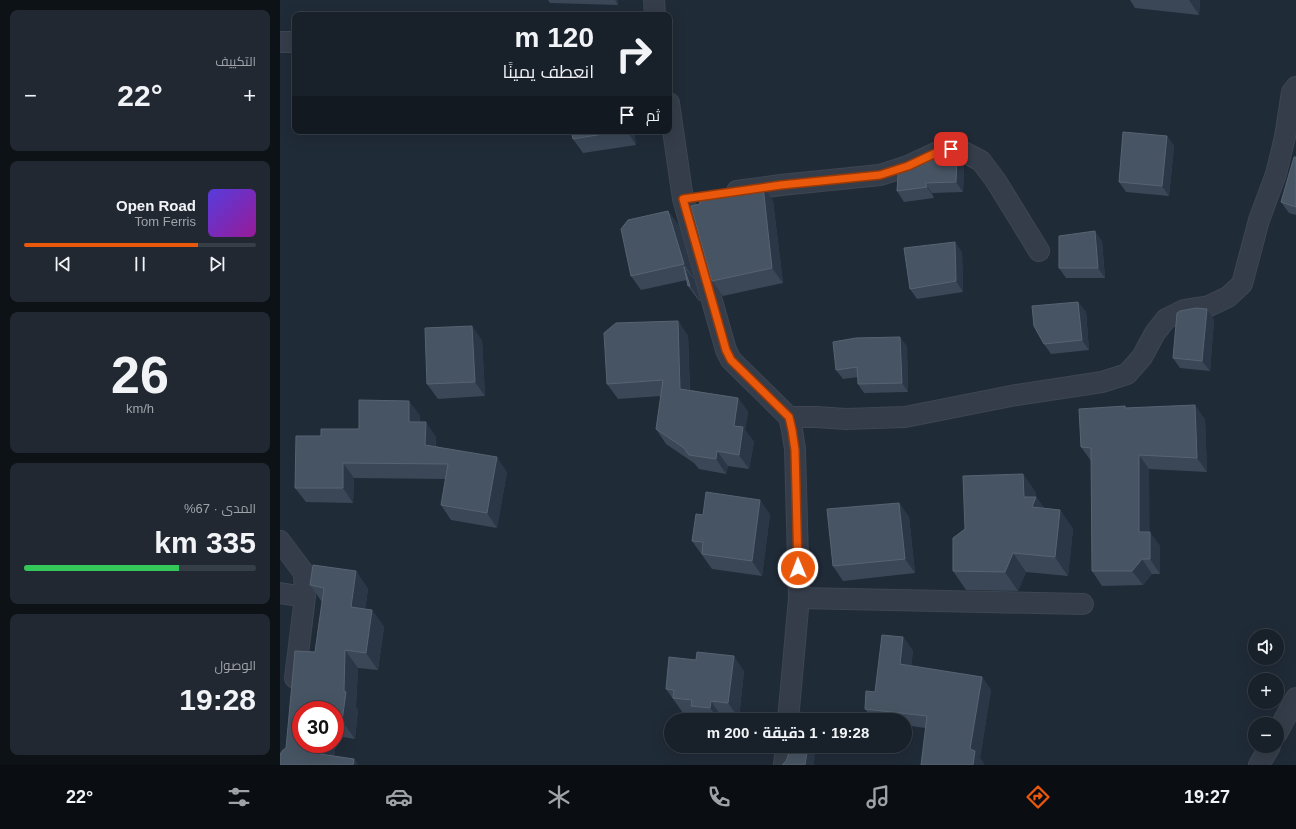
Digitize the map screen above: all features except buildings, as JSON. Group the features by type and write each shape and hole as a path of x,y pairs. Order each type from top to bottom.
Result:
{"street":[{"path":"654,0 655,12"},
{"path":"280,42 292,42"},
{"path":"789,417 846,419 905,417 1016,395 1102,382 1127,374 1142,357 1155,333 1166,319 1184,310 1209,306 1228,297 1242,284 1259,220 1276,174 1292,92 1296,87"},
{"path":"672,116 726,350 731,360 789,417 792,430 795,450 798,598 789,713"},
{"path":"721,193 880,175 908,166 940,151 951,149 962,151 981,161 996,181 1039,251"},
{"path":"280,541 304,573 305,597 292,697"},
{"path":"280,593 305,597"},
{"path":"798,598 1083,604"},
{"path":"1284,719 1296,698"},
{"path":"784,765 785,753"},
{"path":"1259,765 1266,753"}],"route":[{"path":"798,568 795,450 789,417 731,360 726,350 683,199 781,185 880,175 908,166 940,151 951,149"}]}
